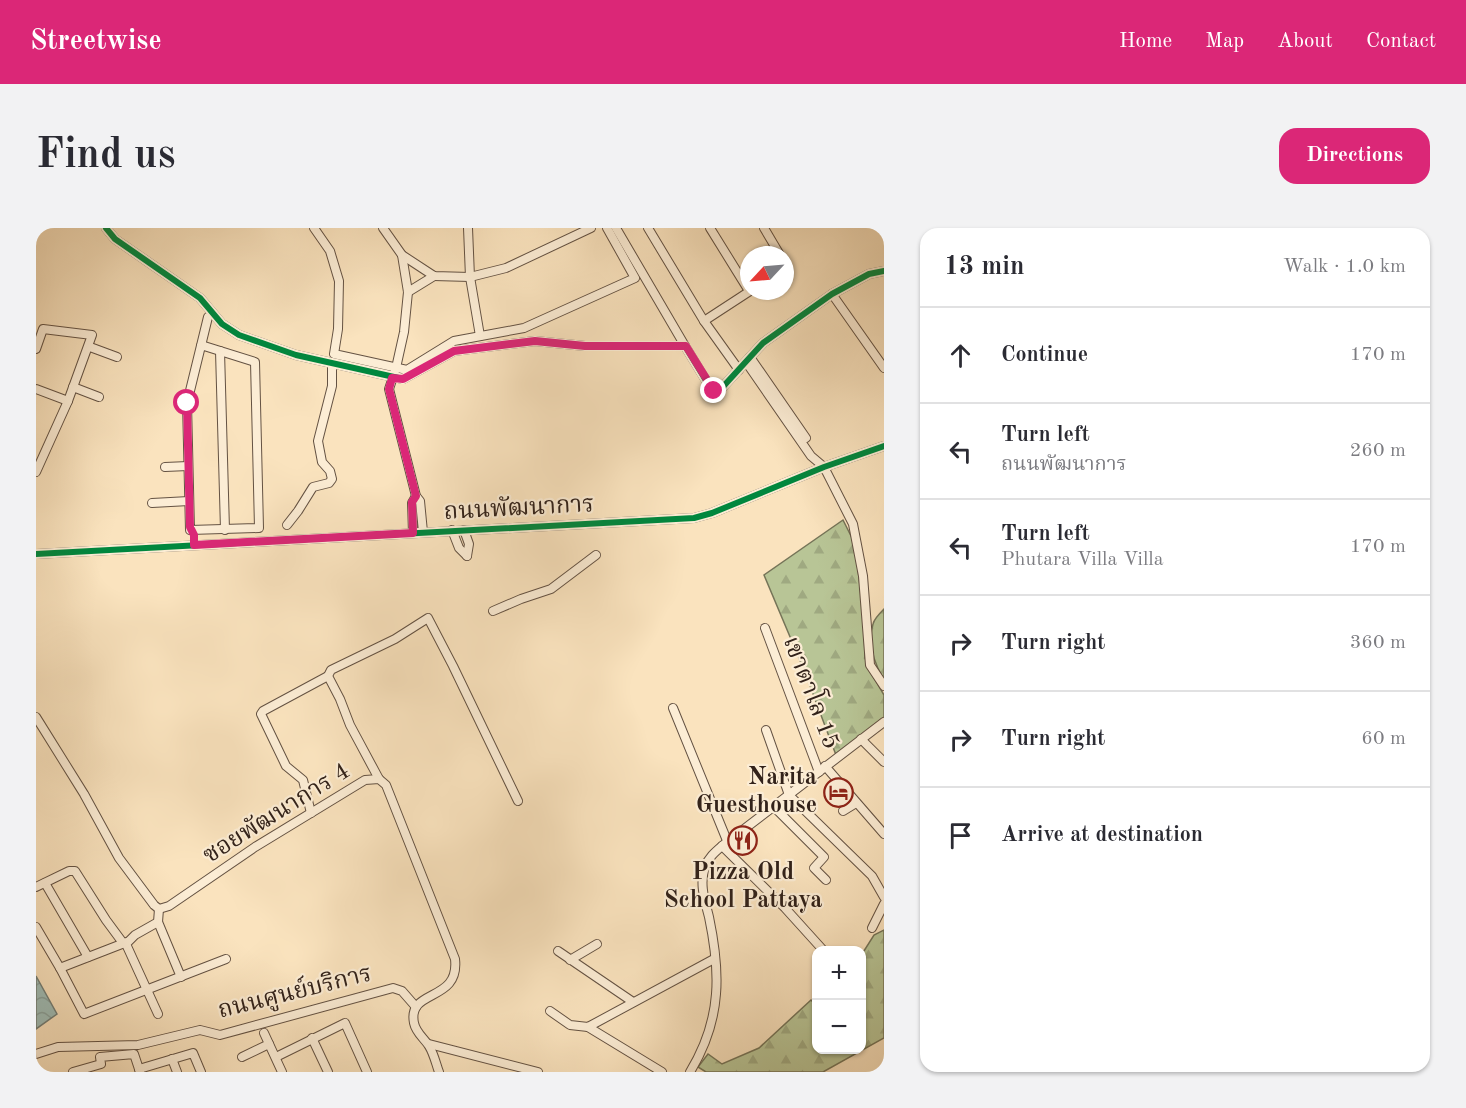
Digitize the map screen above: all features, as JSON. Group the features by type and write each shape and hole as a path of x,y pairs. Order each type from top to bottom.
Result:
{"street":[{"path":"106,228 116,239 200,298 222,324 248,338 296,355 392,378 403,379 454,351 535,341 585,346 686,346"},
{"path":"314,228 330,250 339,281 338,329 334,354 407,370 454,341 524,328 635,278 607,228"},
{"path":"383,228 402,255 434,276 470,277 506,268 591,228"},
{"path":"468,228 470,277 480,336"},
{"path":"616,228 714,391 720,390 763,343 832,294 869,274 884,271"},
{"path":"648,228 704,321 739,370"},
{"path":"710,228 740,276"},
{"path":"764,228 775,246"},
{"path":"402,255 408,292 404,332 389,389 416,496 420,501 423,532"},
{"path":"408,292 434,276"},
{"path":"832,294 884,368"},
{"path":"704,321 740,297"},
{"path":"191,545 187,403 208,317"},
{"path":"36,349 43,329 92,335 90,347 68,401 38,458 36,472"},
{"path":"190,530 260,528 255,362 201,345"},
{"path":"90,347 117,357"},
{"path":"220,351 225,530"},
{"path":"748,360 811,456 821,464 853,524 863,576 870,665 884,686"},
{"path":"286,525 313,487 329,483 332,479 330,471 322,462 318,441 326,417 332,386 332,365"},
{"path":"73,387 99,397"},
{"path":"36,389 68,401"},
{"name":"ถนนพัฒนาการ","path":"36,554 694,518 821,464 884,446"},
{"path":"165,467 188,466"},
{"path":"413,533 412,502 416,496"},
{"path":"152,503 189,501"},
{"path":"452,530 459,548 467,556 469,544 464,530"},
{"path":"494,611 551,589 596,555"},
{"path":"311,813 303,780 286,766 261,714 327,676 331,670 395,639 428,618 518,801"},
{"name":"เขาตาโล 15","path":"765,628 822,769 884,834"},
{"path":"327,676 340,699 350,725 380,779"},
{"path":"673,708 725,845 819,946"},
{"path":"36,717 84,794 119,858 153,905 159,909 158,922 181,977"},
{"path":"690,1072 712,1021 716,993 714,959 702,883 705,865 713,854 884,722"},
{"path":"765,730 789,795 872,876 884,897"},
{"path":"861,739 884,762"},
{"name":"ซอยพัฒนาการ 4","path":"159,909 169,906 255,847 365,780 380,779 386,785 455,959 457,972 451,982 439,992 423,999 416,1007"},
{"path":"843,811 856,803"},
{"path":"774,807 824,857 814,868 826,880"},
{"path":"36,887 69,871 75,871 106,920 125,943 158,1014"},
{"path":"45,883 88,957"},
{"path":"872,928 884,904"},
{"path":"60,968 125,943 158,922"},
{"path":"36,927 84,1014 226,959"},
{"path":"570,960 597,944"},
{"path":"558,951 633,1002"},
{"path":"588,1027 714,959"},
{"name":"ถนนศูนย์บริการ","path":"36,1054 58,1047 138,1045 200,1030 220,1035 393,988 402,991 416,1007"},
{"path":"416,1007 414,1024 421,1037 429,1044 538,1072"},
{"path":"550,1011 570,1025 588,1027 662,1072"},
{"path":"276,1057 345,1023 367,1072"},
{"path":"264,1033 282,1072"},
{"path":"312,1038 328,1072"},
{"path":"242,1057 269,1044"},
{"path":"429,1044 440,1072"},
{"path":"73,1072 103,1068 100,1057 134,1054 139,1070 193,1053 201,1072"},
{"path":"172,1059 177,1072"}],"green space":[{"path":"843,520 852,538 857,561 864,620 865,658 884,695 884,717 836,755 804,670 764,575"},
{"path":"884,609 884,680 877,667 871,646 871,631 877,616"},
{"path":"884,930 884,1038 866,1048 866,948 874,935"},
{"path":"811,1000 812,1054 855,1054 823,1072 706,1072 698,1067 708,1054 722,1064 759,1048"}],"water":[{"path":"36,976 57,1014 36,1029"}],"cycle path":[{"path":"106,228 115,239 200,298 222,324 239,335 296,355 403,379 454,351 535,341 585,346 685,346 710,387 714,391 720,390 763,343 832,294 869,274 884,271"},
{"path":"36,554 694,518 884,446"}],"place":[{"name":"Narita Guesthouse","path":"838,792"},
{"name":"Pizza Old School Pattaya","path":"743,840"}],"route":[{"path":"187,403 190,530 194,535 194,545 413,533 412,502 416,496 389,389 392,378 403,379 454,351 535,341 585,346 686,346 714,391"}]}
